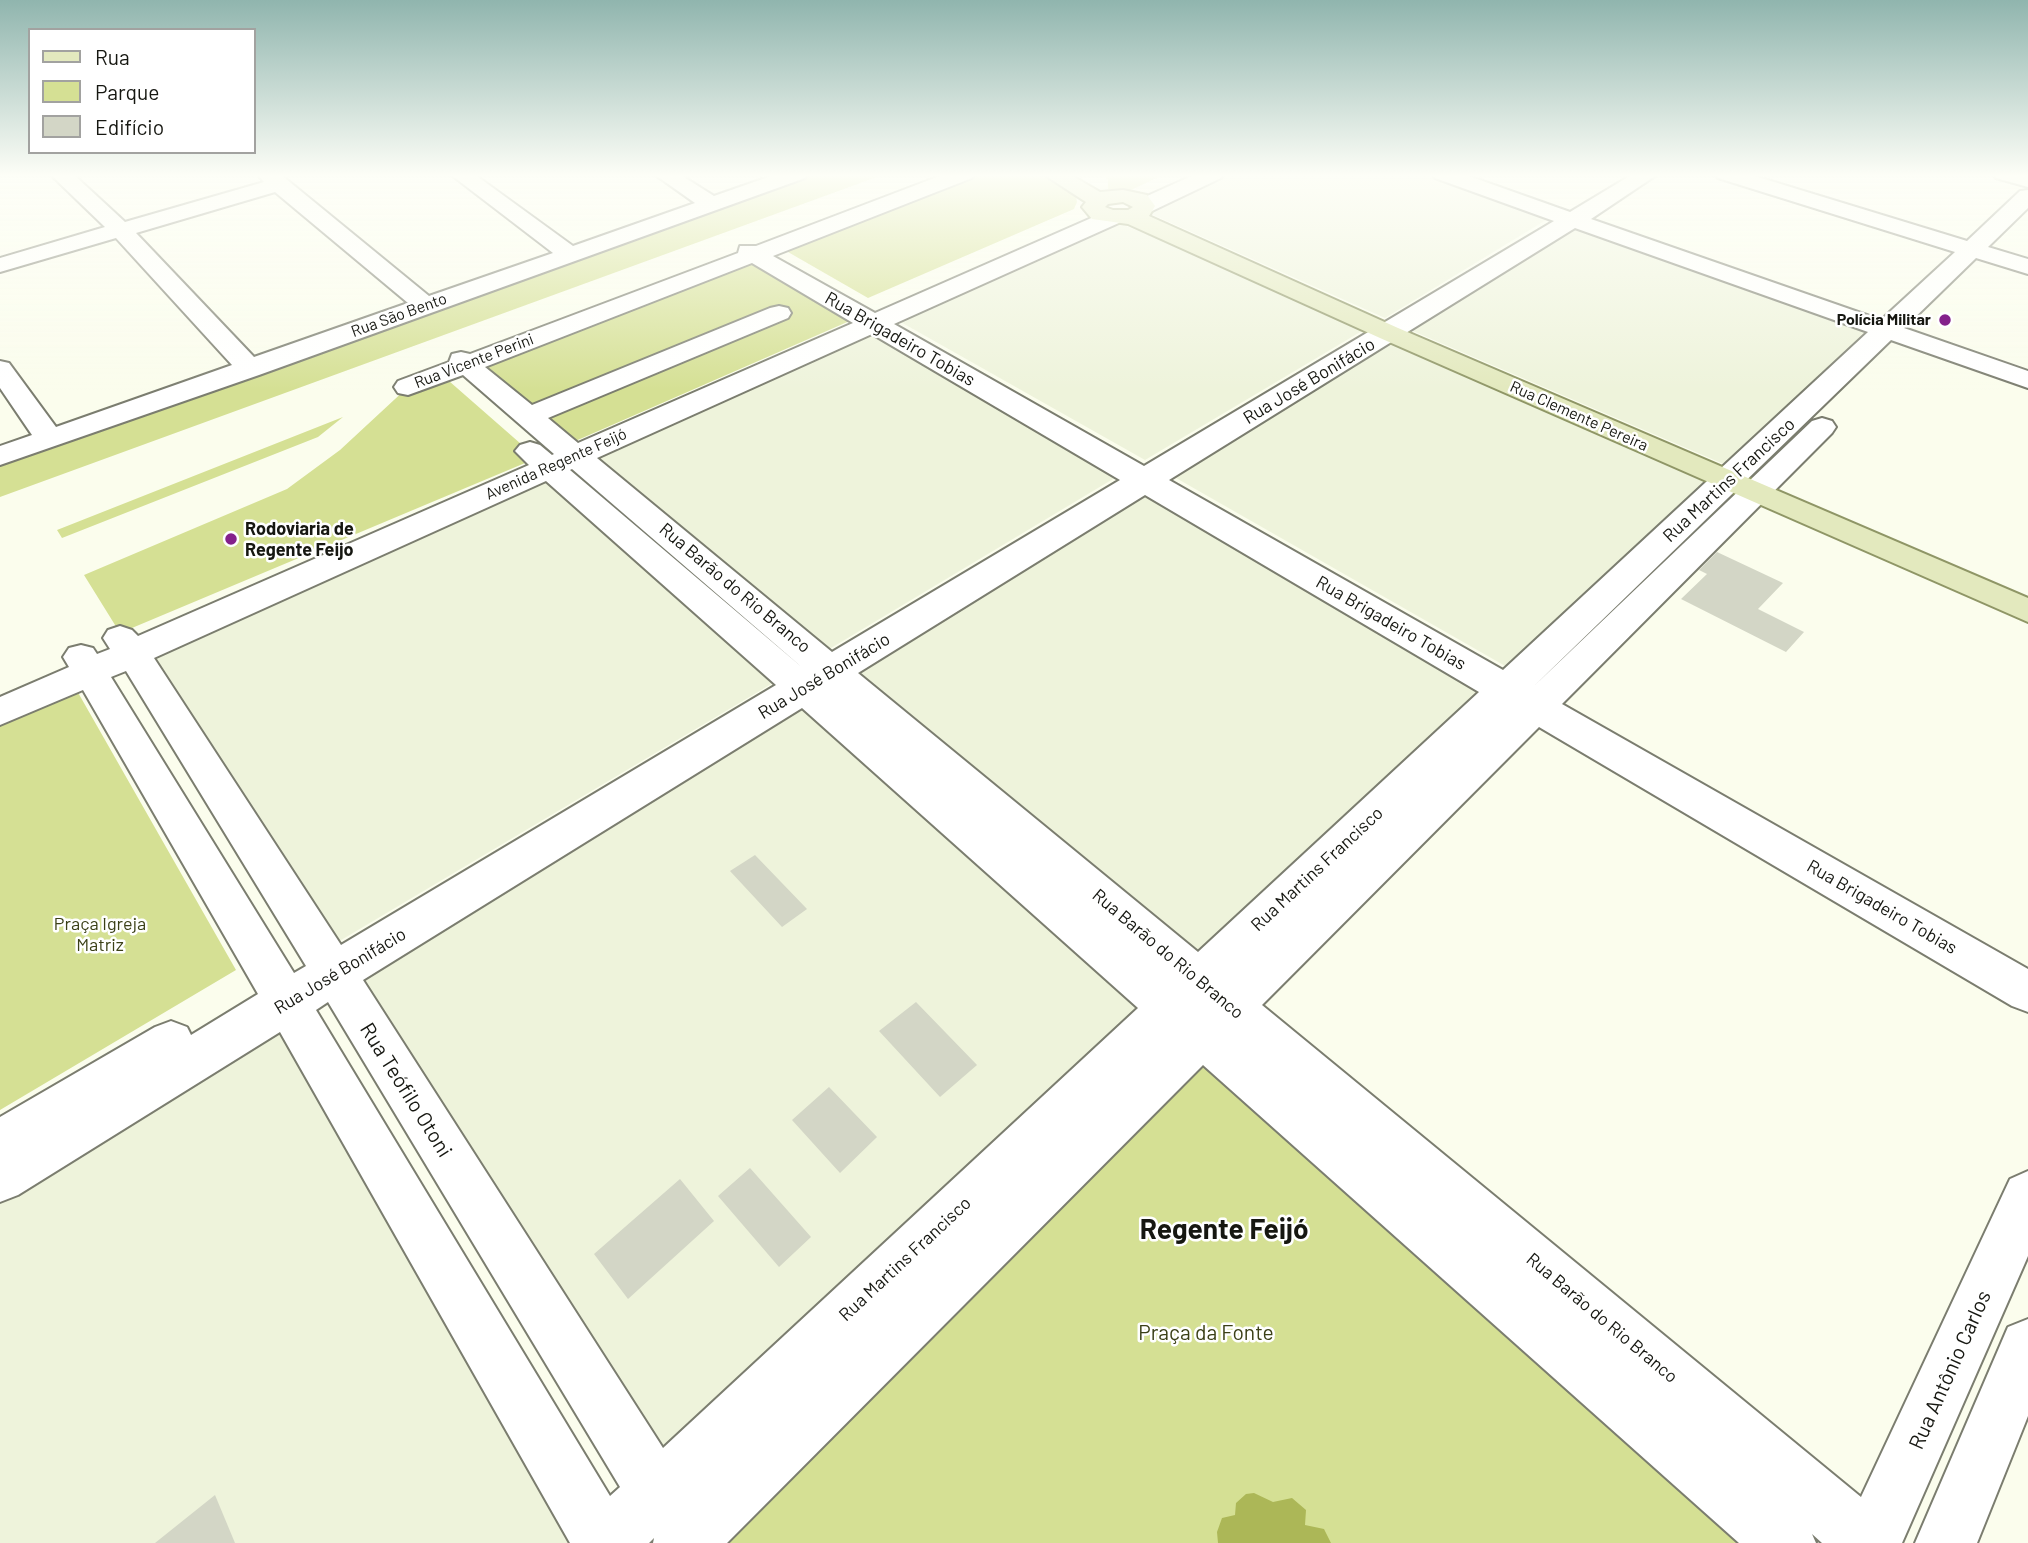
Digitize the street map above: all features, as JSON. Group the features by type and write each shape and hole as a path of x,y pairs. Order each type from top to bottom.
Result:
{"main road":[{"name":"Rua Clemente Pereira","path":"1209,246 1748,481 2028,594"},
{"name":"Rua Clemente Pereira","path":"1748,481 2028,611"}],"street":[{"path":"0,265 66,246"},
{"path":"136,246 245,363"},
{"path":"354,246 420,300"},
{"path":"559,246 565,250"},
{"name":"Rua São Bento","path":"0,457 44,432 576,246"},
{"name":"Rua Vicente Perini","path":"451,367 767,246"},
{"name":"Rua Vicente Perini","path":"759,249 767,246"},
{"name":"Avenida Regente Feijó","path":"0,692 106,655 1033,246"},
{"name":"Rua José Bonifácio","path":"0,1177 280,992 1516,246"},
{"path":"1646,246 2028,380"},
{"path":"1962,246 1998,257"},
{"name":"Rua Brigadeiro Tobias","path":"759,249 1529,691 2028,992"},
{"name":"Rua Martins Francisco","path":"687,1542 1201,1008 1898,335 1998,257"},
{"path":"529,416 779,313"},
{"name":"Rua Barão do Rio Branco","path":"451,367 529,416 556,457"},
{"name":"Rua Barão do Rio Branco","path":"451,367 1201,1008 1785,1543"},
{"path":"0,369 44,432"},
{"name":"Rua São Bento","path":"0,438 44,432"},
{"path":"106,655 280,992 605,1543"},
{"name":"Avenida Regente Feijó","path":"0,712 106,655"},
{"name":"Rua Teófilo Otoni","path":"106,655 328,963 687,1542"},
{"name":"Rua Brigadeiro Tobias","path":"1529,691 2028,962"},
{"name":"Rua José Bonifácio","path":"0,1144 280,992"},
{"name":"Rua Martins Francisco","path":"605,1543 1201,1008"},
{"name":"Rua Barão do Rio Branco","path":"1201,1008 1870,1543"},
{"name":"Rua Antônio Carlos","path":"1870,1543 2028,1197"},
{"path":"1946,1543 2028,1347"}],"shaded area":[{"path":"1051,246 1176,246 1372,325 1145,460 890,316"},
{"path":"1223,246 1503,246 1385,318"},
{"path":"1530,246 1646,246 1886,330 1740,471 1401,326"},
{"path":"873,323 1128,470 816,657 576,456"},
{"path":"1389,333 1728,481 1521,675 1162,470"},
{"path":"549,468 788,674 321,952 133,653"},
{"path":"1145,480 1506,690 1199,981 832,671"},
{"path":"803,689 1170,1009 657,1494 334,974"},
{"path":"286,1003 604,1543 0,1543 0,1177"},
{"path":"1254,1493 1273,1502 1292,1498 1306,1510 1305,1525 1324,1529 1331,1543 1218,1543 1217,1532 1222,1518 1235,1515 1236,1503 1246,1494"}],"green space":[{"path":"593,246 688,246 0,497 0,463"},
{"path":"786,246 988,246 868,298 781,248"},
{"path":"754,254 861,316 564,446 467,364"},
{"path":"441,374 537,458 120,633 84,575 287,489 340,450 408,387"},
{"path":"343,417 318,437 62,538 57,530"},
{"name":"Praça Igreja Matriz","path":"76,689 236,970 0,1110 0,724"},
{"name":"Praça da Fonte","path":"1199,1045 1765,1543 730,1543 716,1522"}],"building":[{"path":"1717,552 1783,583 1758,609 1804,632 1786,652 1681,599 1707,574 1699,570"},
{"path":"755,855 807,909 782,927 730,871"},
{"path":"916,1002 977,1065 940,1097 879,1031"},
{"path":"829,1087 877,1137 840,1173 792,1120"},
{"path":"750,1168 811,1237 779,1267 718,1196"},
{"path":"680,1179 714,1221 628,1299 594,1254"},
{"path":"215,1495 235,1543 155,1543"}],"place":[{"name":"Polícia Militar","path":"1945,320"},
{"name":"Rodoviaria de Regente Feijo","path":"231,539"}],"district":[{"name":"Regente Feijó","path":"1224,1230"}]}
